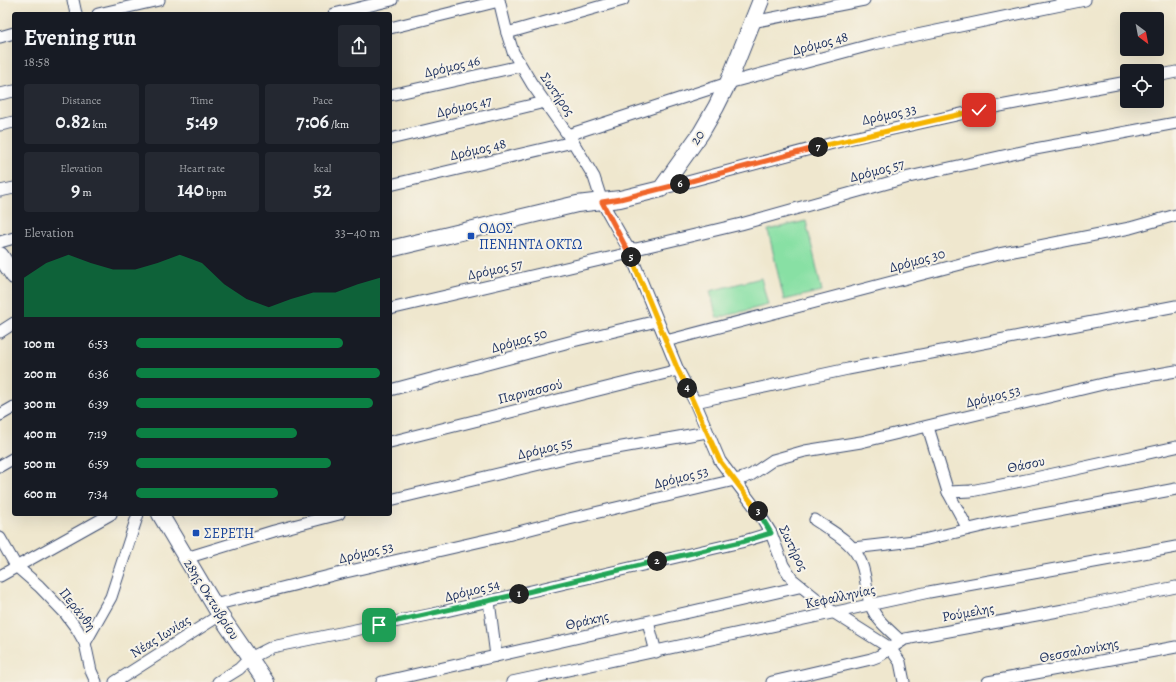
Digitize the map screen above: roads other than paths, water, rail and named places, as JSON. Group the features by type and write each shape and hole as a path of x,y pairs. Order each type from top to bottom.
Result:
{"street":[{"path":"73,0 76,12"},
{"path":"107,12 159,0"},
{"path":"342,12 392,0"},
{"path":"507,33 623,0"},
{"name":"20","path":"661,189 701,132 728,83 761,0"},
{"path":"752,22 864,0"},
{"name":"Δρόμος 48","path":"392,184 570,139 728,83 874,44 1056,3 1085,0"},
{"path":"392,28 499,1"},
{"name":"Σωτήρος","path":"499,1 507,33 520,66 594,177 602,202 629,250 678,370 695,402 720,461 757,510 771,533 787,572 799,587 833,612 890,648 900,662 904,682"},
{"path":"0,37 12,34"},
{"name":"Δρόμος 46","path":"392,95 520,66"},
{"path":"1164,75 1176,72"},
{"name":"Δρόμος 33","path":"661,189 848,138 979,110 1120,83"},
{"path":"0,94 12,91"},
{"name":"Δρόμος 47","path":"392,139 545,102"},
{"path":"0,125 12,122"},
{"name":"Δρόμος 57","path":"392,309 741,224 909,177 1035,149 1176,123"},
{"path":"0,191 12,188"},
{"path":"392,249 577,204 620,199 661,189"},
{"name":"Δρόμος 30","path":"666,341 999,254 1130,228 1176,215"},
{"path":"0,242 12,239"},
{"path":"0,255 12,273"},
{"path":"695,402 848,369 1176,306"},
{"name":"Δρόμος 50","path":"392,389 573,341 657,321"},
{"path":"0,332 12,324"},
{"name":"Παρνασσού","path":"392,442 678,370"},
{"name":"Δρόμος 53","path":"217,610 337,574 499,538 569,518 733,480 751,475 772,460 805,451 861,442 1107,383 1176,371"},
{"path":"0,414 12,408"},
{"path":"928,427 948,492 968,529"},
{"name":"Δρόμος 55","path":"392,500 577,455 707,432"},
{"name":"Θάσου","path":"948,492 971,491 1176,447"},
{"path":"0,466 12,459"},
{"path":"853,548 923,540 968,529 1080,506 1176,489"},
{"path":"0,576 107,516"},
{"path":"85,643 111,597 137,516"},
{"name":"28ης Οκτωβρίου","path":"161,516 217,610 266,682"},
{"path":"186,558 274,531 331,516"},
{"path":"815,520 848,542 853,548 860,559 870,606 877,618 901,641"},
{"name":"Δρόμος 54","path":"218,682 239,669 250,658 272,647 433,614 741,542 771,533"},
{"name":"Περάνθη","path":"0,538 16,566 39,586 65,613 85,643 91,671 96,682"},
{"name":"Κεφαλληνίας","path":"512,682 656,652 833,612 870,606 1024,574 1176,547"},
{"name":"Θράκης","path":"382,682 799,587"},
{"name":"Ρούμελης","path":"772,682 871,659 880,656 905,639 1064,610 1176,587"},
{"path":"489,601 496,656"},
{"name":"Νέας Ιωνίας","path":"115,682 217,610"},
{"path":"648,622 656,652"},
{"name":"Θεσσαλονίκης","path":"988,682 1176,647"}],"place":[{"name":"ΟΔΟΣ ΠΕΝΗΝΤΑ ΟΚΤΩ","path":"471,236"},
{"name":"ΣΕΡΕΤΗ","path":"196,533"}]}
